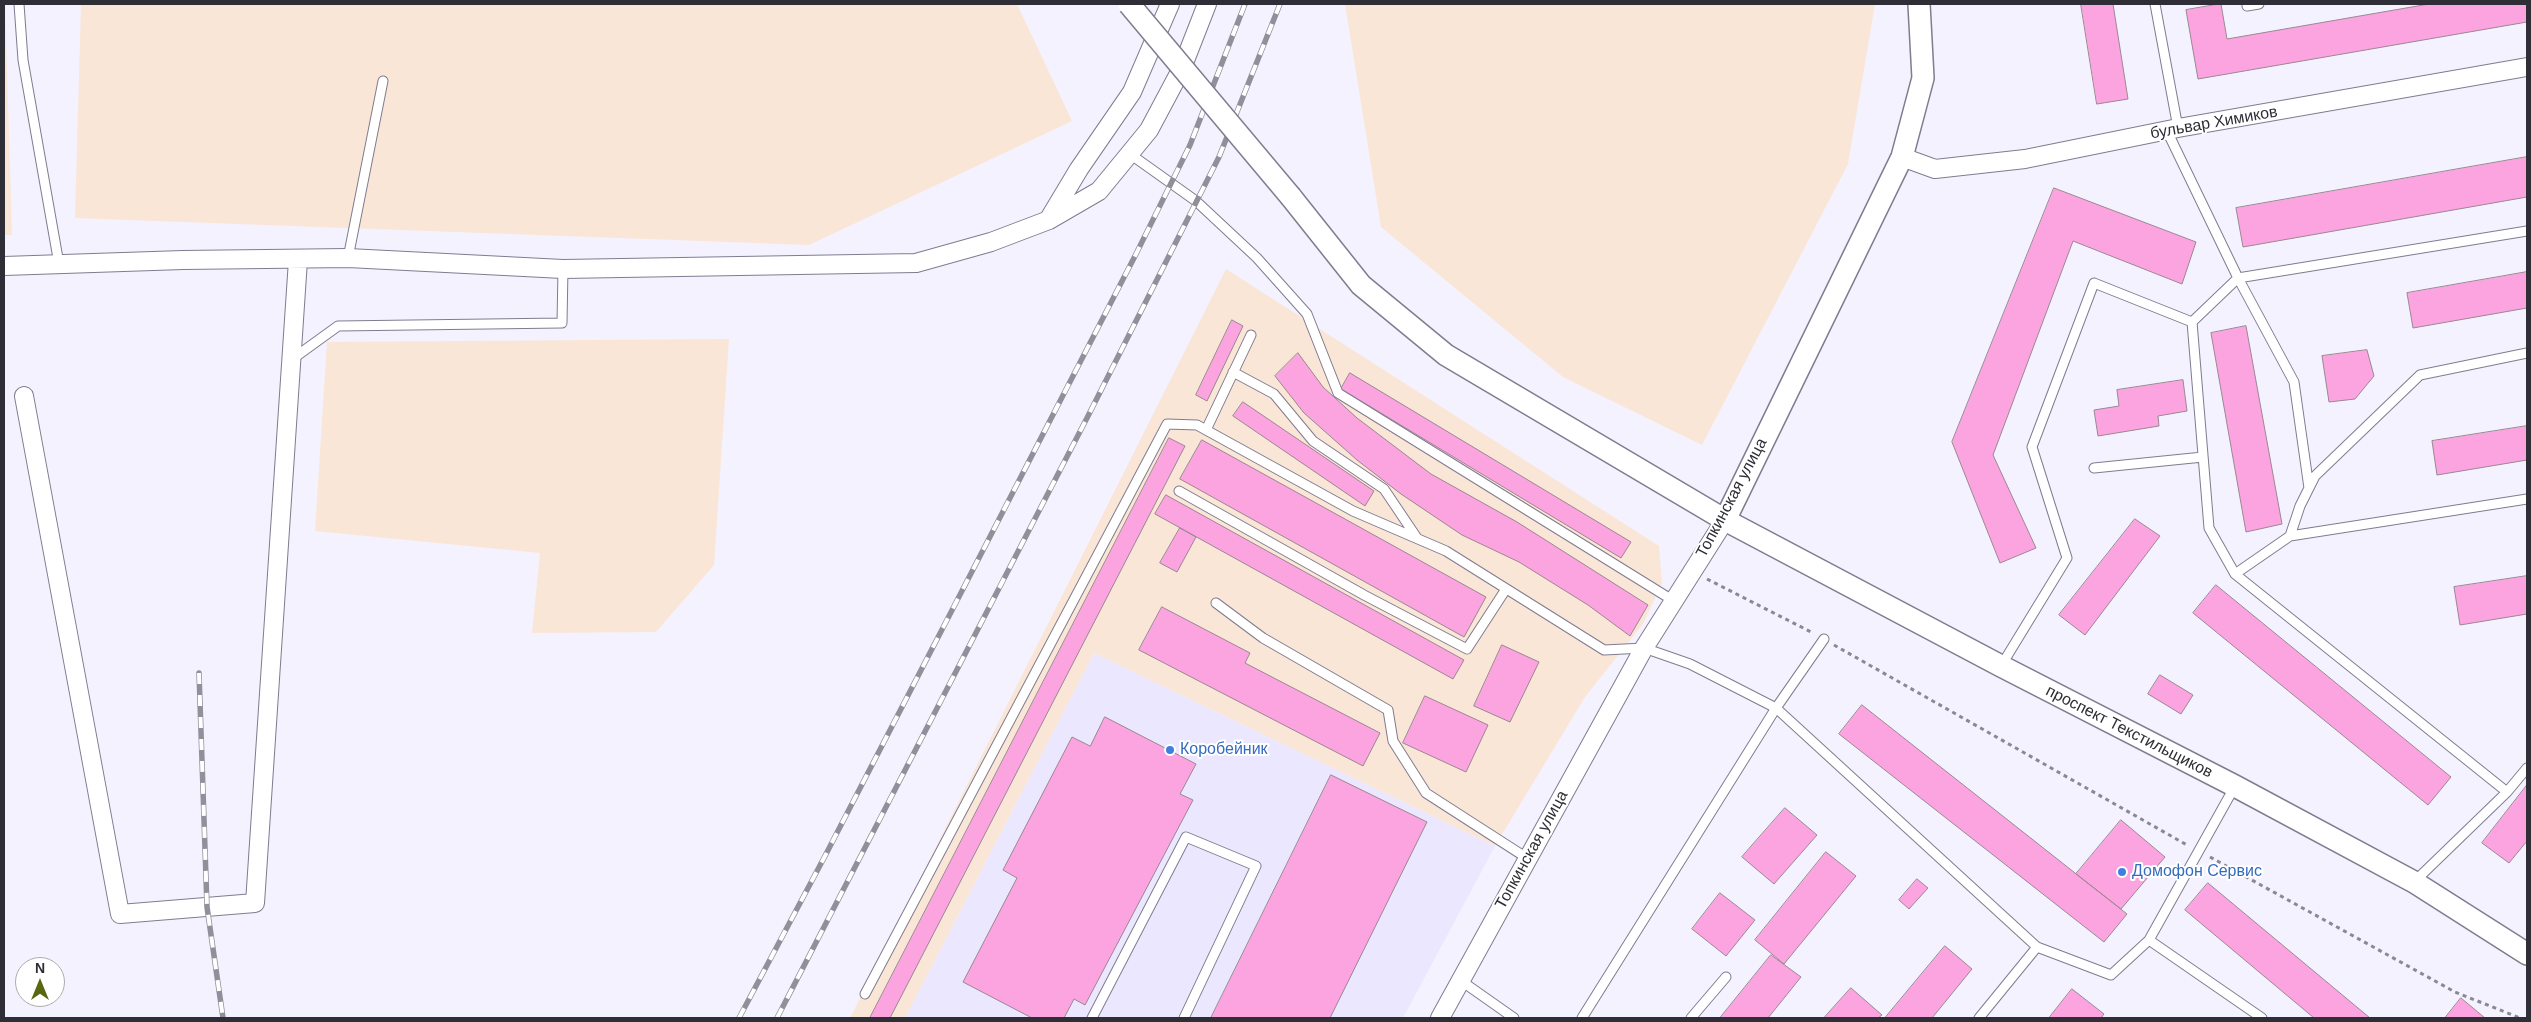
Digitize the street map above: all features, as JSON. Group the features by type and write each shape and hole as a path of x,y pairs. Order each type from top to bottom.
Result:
{"street":[{"name":"проспект Текстильщиков","path":"1129,4 1291,197 1361,285 1446,355 1725,520 2001,666 2235,786 2414,882 2527,954"},
{"path":"1049,220 1078,169 1132,92 1170,4"},
{"path":"4,266 183,260 348,258 563,269 916,263 991,242 1049,220 1099,192 1149,130 1182,68 1207,4"},
{"name":"Топкинская улица","path":"1440,1018 1644,648 1725,520 1902,157 1923,78 1920,4"},
{"name":"бульвар Химиков","path":"1902,157 1935,169 2024,160 2173,129 2527,67"},
{"path":"24,396 120,914 256,903 298,260"}],"lane":[{"path":"19,4 23,60 59,264"},
{"path":"2155,4 2173,129 2238,278 2294,382 2309,488"},
{"path":"2247,6 2259,4"},
{"path":"348,258 383,81"},
{"path":"1130,154 1196,201 1258,258 1307,314 1338,393 1384,424 1674,601"},
{"path":"2192,322 2238,278 2527,231"},
{"path":"291,360 338,326 562,323 563,269"},
{"path":"2001,666 2067,558 2032,447 2094,283 2192,322"},
{"path":"2192,322 2209,528 2235,574 2507,792"},
{"path":"1206,430 1251,335"},
{"path":"2290,536 2300,506 2315,476 2420,375 2527,353"},
{"path":"1233,372 1274,394 1314,441 1384,489 1418,539"},
{"path":"865,994 1167,424 1197,425 1353,511 1446,552 1604,650 1644,648 1690,664 1776,708 2037,946 2111,975 2150,940 2235,786"},
{"path":"2094,468 2203,457"},
{"path":"1179,490 1364,595 1467,649 1506,589"},
{"path":"2235,574 2290,536 2527,499"},
{"path":"1216,603 1263,638 1388,710 1393,741 1426,793 1527,858"},
{"path":"1582,1018 1776,708 1824,639"},
{"path":"2414,882 2507,792 2527,768"},
{"path":"1092,1018 1186,837 1256,866 1184,1018"},
{"path":"2150,940 2262,1018"},
{"path":"1980,1018 2037,946"},
{"path":"1691,1018 1726,977"},
{"path":"1460,980 1514,1018"}],"path":[{"path":"1692,573 1745,597 1824,639 2198,850 2456,992 2520,1018"}],"shaded area":[{"path":"5,4 12,235 4,235"},
{"path":"81,4 1017,4 1072,121 809,245 75,218"},
{"path":"1345,4 1875,4 1848,164 1702,445 1563,377 1381,227"},
{"path":"1226,269 1659,546 1662,583 1643,624 1585,697 1495,846 1094,653 905,1018 850,1018"},
{"path":"729,339 714,565 656,632 532,633 540,553 315,531 327,342"},
{"name":"Коробейник","path":"1094,653 1495,846 1403,1018 905,1018"}],"building":[{"path":"2081,4 2113,4 2128,99 2097,104"},
{"path":"2221,4 2227,39 2429,4 2527,4 2527,22 2198,79 2186,10"},
{"path":"2527,157 2527,197 2243,247 2236,208"},
{"path":"2054,188 2196,242 2182,284 2073,241 1993,455 2036,548 2000,563 1952,442"},
{"path":"2527,272 2527,308 2413,328 2407,293"},
{"path":"1232,320 1243,326 1207,401 1196,395"},
{"path":"2246,326 2282,524 2246,532 2211,333"},
{"path":"2367,350 2374,376 2355,399 2329,402 2322,356"},
{"path":"1298,353 1323,387 1357,418 1431,474 1517,522 1648,605 1630,636 1588,605 1519,562 1462,535 1401,494 1357,460 1304,413 1275,376"},
{"path":"1350,373 1631,542 1621,558 1341,389"},
{"path":"2183,380 2187,411 2158,416 2159,426 2098,436 2094,410 2119,406 2117,390"},
{"path":"1243,402 1374,491 1365,506 1233,416"},
{"path":"2527,426 2527,460 2437,475 2432,441"},
{"path":"1169,438 1185,446 890,1018 870,1018"},
{"path":"1202,440 1486,597 1464,637 1180,479"},
{"path":"1166,495 1464,660 1453,679 1155,514"},
{"path":"2135,519 2160,536 2085,635 2059,615"},
{"path":"1180,528 1196,537 1177,572 1160,563"},
{"path":"2527,576 2527,614 2460,625 2454,587"},
{"path":"2216,585 2451,777 2428,805 2193,613"},
{"path":"1162,607 1250,653 1245,663 1380,733 1363,766 1139,650"},
{"path":"1502,645 1539,662 1510,722 1474,706"},
{"path":"2160,675 2193,695 2181,714 2148,694"},
{"path":"1425,696 1488,725 1466,772 1403,743"},
{"path":"1862,705 2127,914 2104,942 1839,734"},
{"path":"1105,717 1196,764 1180,794 1193,800 1085,1005 1074,999 1064,1018 1032,1018 963,982 1017,878 1003,870 1072,737 1090,746"},
{"path":"1331,775 1427,822 1330,1018 1211,1018"},
{"path":"2527,785 2527,841 2509,863 2482,843"},
{"path":"1785,808 1817,835 1774,884 1742,857"},
{"path":"2121,820 2165,857 2121,909 2076,874"},
{"path":"1826,852 1856,876 1784,964 1755,940"},
{"path":"1917,879 1928,888 1909,909 1899,900"},
{"path":"2208,883 2370,1018 2314,1018 2185,910"},
{"path":"1720,893 1755,920 1726,956 1692,929"},
{"path":"1945,946 1972,969 1932,1018 1885,1018"},
{"path":"1771,955 1801,977 1768,1018 1720,1018"},
{"path":"1851,988 1882,1015 1878,1018 1824,1018"},
{"path":"2072,989 2104,1014 2101,1018 2049,1018"},
{"path":"2461,998 2485,1018 2445,1018"}],"railway":[{"path":"739,1018 825,856 1135,256 1190,145 1245,4"},
{"path":"777,1018 1088,416 1219,157 1280,4"},
{"path":"199,673 207,907 223,1018"}],"place":[{"name":"Коробейник","path":"1170,750"},
{"name":"Домофон Сервис","path":"2122,872"}]}
